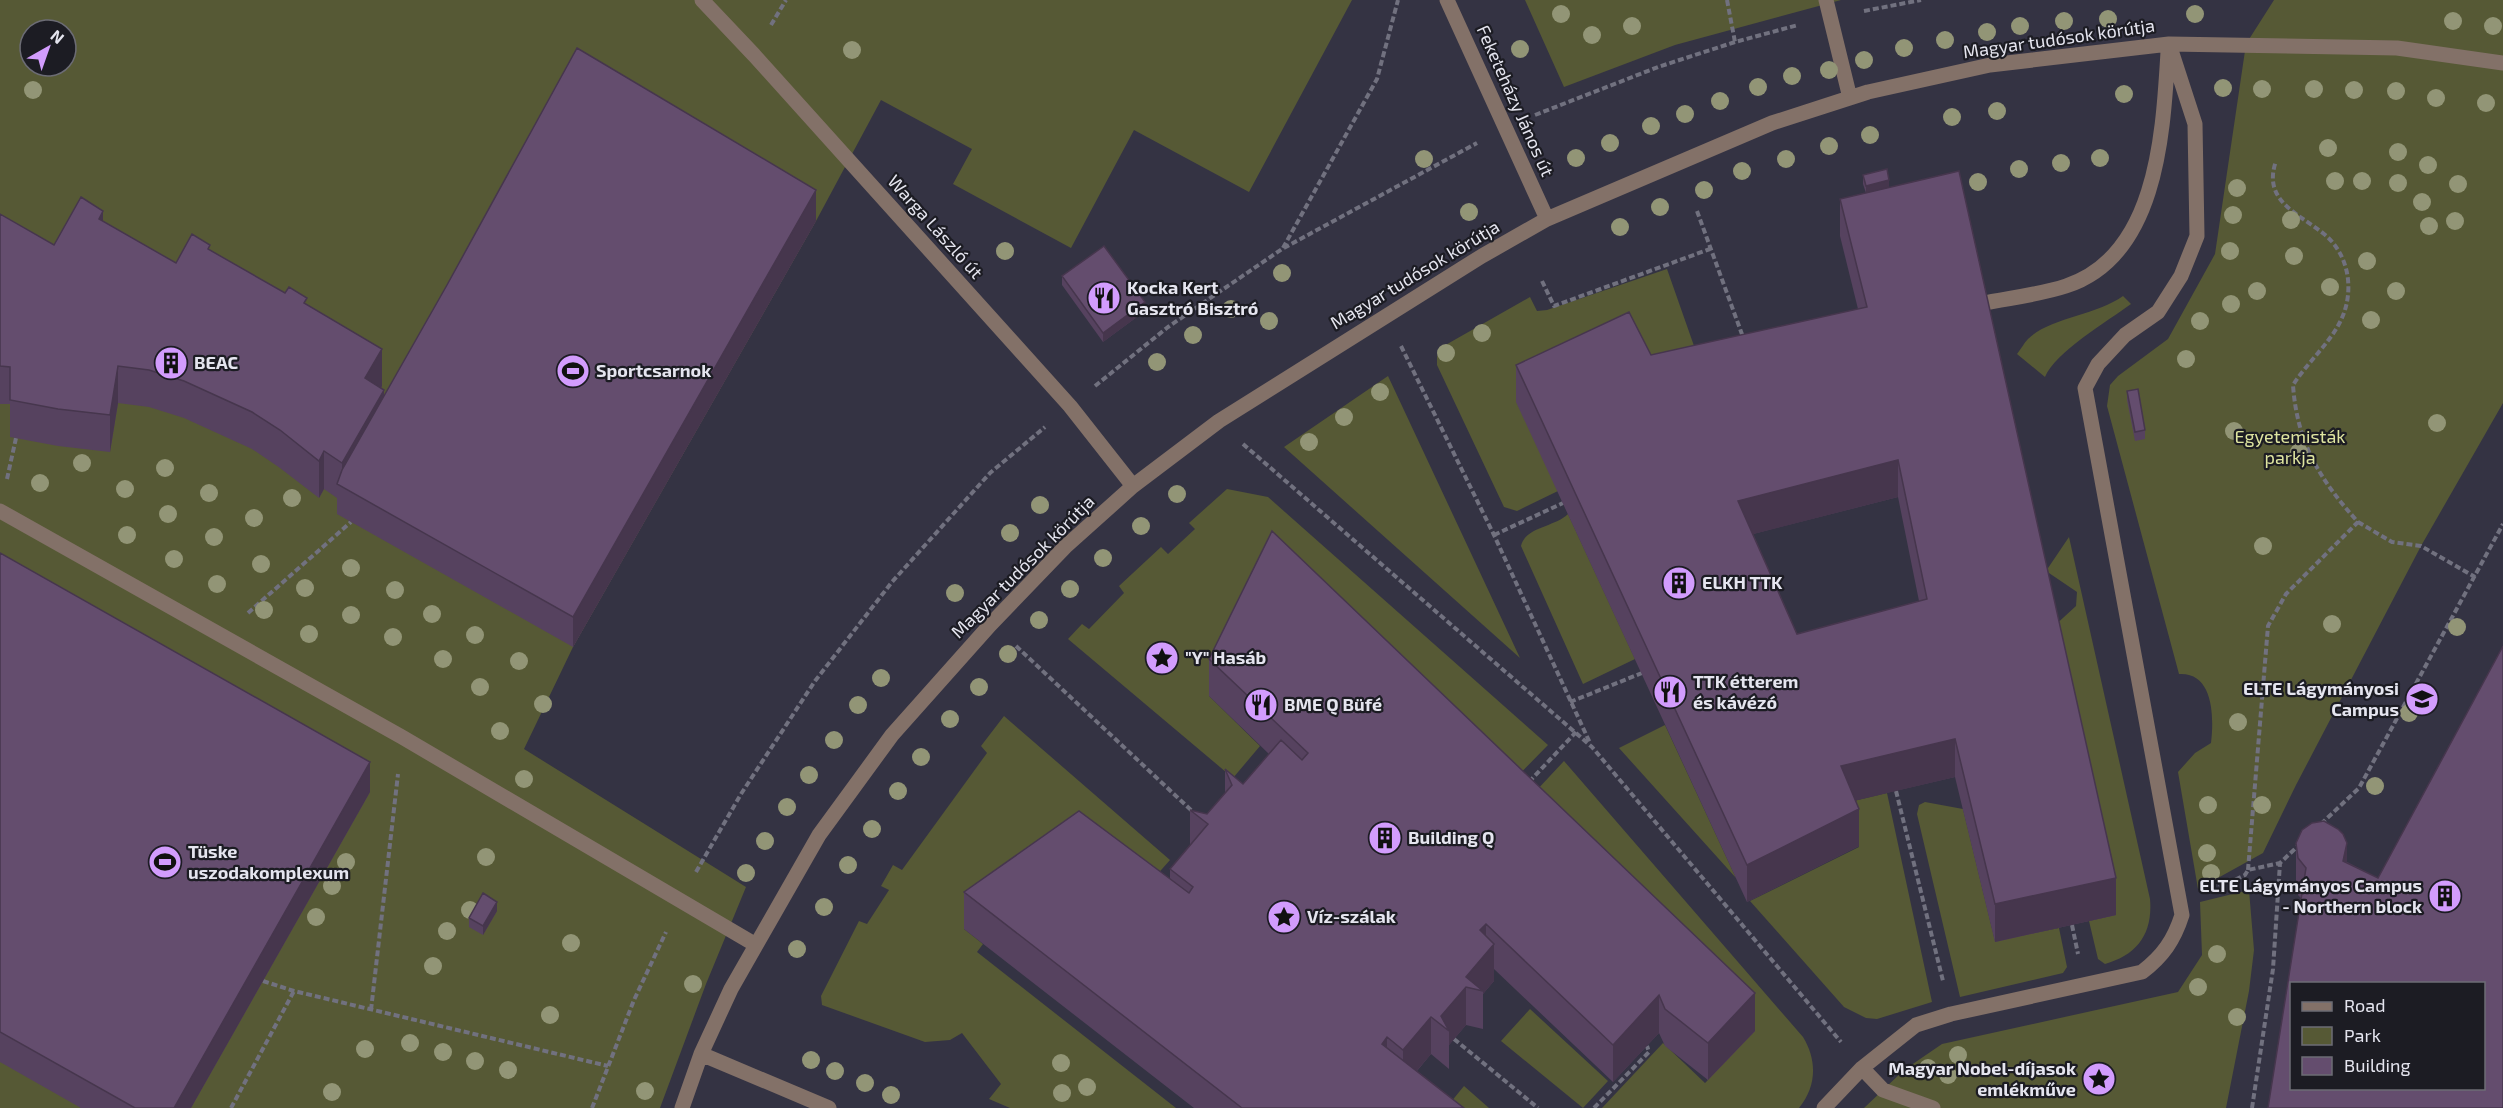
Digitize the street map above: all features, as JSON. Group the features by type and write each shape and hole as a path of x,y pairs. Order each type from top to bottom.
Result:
{"street":[{"name":"Warga László út","path":"702,0 1070,406 1132,486"},
{"name":"Feketeházy János út","path":"1447,0 1547,219"},
{"path":"1826,0 1850,98"},
{"path":"1980,304 2067,286 2092,273 2111,259 2127,239 2142,208 2156,168 2164,124 2169,44"},
{"path":"1824,1108 1862,1068 1916,1025 1951,1014 2142,972 2159,959 2176,936 2182,915 2085,388 2098,364 2125,335 2158,312 2181,276 2197,236 2195,124 2169,44"},
{"name":"Magyar tudósok körútja","path":"682,1108 701,1054 731,989 819,835 892,735 990,625 1065,547 1132,486 1219,421 1386,315 1547,219 1772,123 1850,98 1990,65 2169,44 2397,48 2503,63"},
{"path":"0,512 402,737 756,945"},
{"path":"701,1054 829,1108"},
{"path":"1862,1068 1884,1089 1933,1108"}],"path":[{"path":"1282,249 1377,79 1398,0"},
{"path":"1727,0 1735,42"},
{"path":"592,1108 634,1000 680,900 741,794 814,681 892,582 990,473 1070,406 1168,327 1282,249 1505,127 1658,67 1735,42 1830,17 1921,0"},
{"path":"2276,161 2271,174 2274,190 2283,203 2325,234 2334,244 2346,266 2349,285 2340,322 2294,385 2295,414 2305,442 2334,496 2358,522 2392,542 2421,546 2475,577"},
{"path":"1697,211 1747,347"},
{"path":"1542,281 1554,306 1710,249"},
{"path":"1386,315 1494,535 1592,747"},
{"path":"1219,421 1273,471 1592,747 1862,1068"},
{"path":"11,468 16,438"},
{"path":"1494,535 1563,503"},
{"path":"221,636 351,522"},
{"path":"2180,905 2245,875 2248,870 2268,626 2286,594 2358,522"},
{"path":"2320,826 2359,788 2503,524"},
{"path":"990,625 1035,662 1194,813"},
{"path":"1570,702 1642,673"},
{"path":"1528,783 1576,732"},
{"path":"371,1010 402,737"},
{"path":"1896,791 1951,1014"},
{"path":"2248,870 2280,863 2304,840"},
{"path":"2252,1108 2273,969 2280,863"},
{"path":"263,981 371,1010 608,1066"},
{"path":"231,1108 294,991"},
{"path":"1454,1039 1538,1108"},
{"path":"1594,1108 1649,1052 1647,1046"}],"green space":[{"path":"0,0 1352,0 1249,192 1134,130 1071,248 953,184 972,149 881,100 816,221 573,647 524,749 746,887 706,984 660,1108 0,1108"},
{"path":"1525,0 1841,0 1675,45 1564,87"},
{"name":"Egyetemisták parkja","path":"2274,0 2503,0 2503,403 2421,546 2263,853 2198,889 2178,772 2195,753 2211,743 2212,721 2209,698 2199,680 2191,675 2179,674 2107,406 2110,385 2118,376 2168,339 2215,254 2246,44"},
{"path":"1667,269 1706,380 1558,491 1517,511 1504,507 1437,365 1437,357 1442,347 1530,297 1537,311 1547,310"},
{"path":"2123,296 2131,304 2059,357 2045,377 2017,354 2037,332 2060,321 2100,308"},
{"path":"1388,376 1520,658 1284,447"},
{"path":"1227,489 1268,497 1548,745 1503,791 1209,696 1260,746 1233,778 1068,639 1082,624 1089,629 1124,593 1119,586 1161,547 1168,554 1195,529 1189,523"},
{"path":"1568,514 1635,659 1583,684 1521,546 1528,535"},
{"path":"2069,537 2150,899 2149,923 2141,941 2126,955 2105,964 2098,959 2089,921 2115,915 2052,628 2076,606 2077,592 2046,571"},
{"path":"1004,716 1170,860 1139,895 964,929 983,944 977,952 1176,1108 1010,1108 989,1099 1001,1084 962,1033 950,1040 925,1042 822,1005 821,996 859,921 867,924 889,890 881,886 893,865 902,870 987,753 981,746"},
{"path":"1665,725 1736,878 1619,748"},
{"path":"1564,761 1803,1037 1811,1055 1813,1073 1809,1091 1799,1108 1602,1108 1663,1043 1705,1083 1708,1080 1521,807"},
{"path":"1887,793 1932,1002 1877,1019 1866,1018 1844,1007 1750,901 1859,847 1841,804"},
{"path":"1925,802 1963,809 1995,941 2059,928 2067,967 2063,973 1960,997 1917,814 1919,805"},
{"path":"2249,890 2254,950 2249,991 2226,1108 1864,1108 1904,1070 1942,1044 2178,992 2202,955 2200,902"},
{"path":"1530,1009 1608,1081 1583,1108 1501,1041"},
{"path":"1464,1086 1489,1108 1446,1108"}],"building":[{"name":"Sportcsarnok","path":"577,48 816,190 573,617 337,484 342,470"},
{"path":"1887,169 1889,180 1866,186 1863,175"},
{"name":"ELKH TTK","path":"1959,171 2116,878 1995,904 1955,739 1841,766 1859,809 1747,865 1516,365 1629,312 1651,355 1867,307 1840,199","holes":["1898,460 1927,599 1797,634 1738,501"]},
{"name":"BEAC","path":"81,197 103,211 99,219 176,263 192,234 210,245 208,249 285,293 289,287 307,298 304,303 382,349 365,378 384,390 342,463 324,451 319,461 280,430 252,412 184,381 149,370 118,366 110,415 10,400 10,367 0,366 0,214 54,245"},
{"name":"Kocka Kert Gasztró Bisztró","path":"1104,246 1145,302 1103,333 1062,276"},
{"path":"2138,389 2145,430 2135,432 2127,391"},
{"name":"Building Q","path":"1272,531 1755,993 1708,1043 1665,1009 1659,995 1613,1045 1486,924 1480,930 1494,944 1466,977 1483,991 1466,987 1441,1016 1449,1031 1431,1017 1403,1050 1387,1037 1382,1044 1464,1108 1242,1108 964,892 1079,811 1189,893 1193,887 1170,869 1208,824 1190,810 1207,814 1232,785 1225,769 1243,784 1281,740 1302,760 1308,753 1209,659"},
{"name":"Tüske uszodakomplexum","path":"0,553 370,762 174,1108 135,1108 0,1032"},
{"name":"ELTE Lágymányos Campus - Northern block","path":"2503,646 2503,1108 2268,1108 2306,868 2298,858 2296,843 2302,830 2312,823 2324,821 2338,829 2347,843 2343,861 2378,878"},
{"path":"483,893 497,902 483,926 469,918"}],"place":[{"name":"Kocka Kert Gasztró Bisztró","path":"1104,298"},
{"name":"BEAC","path":"171,363"},
{"name":"Sportcsarnok","path":"573,371"},
{"name":"ELKH TTK","path":"1679,583"},
{"name":"\"Y\" Hasáb","path":"1162,658"},
{"name":"TTK étterem és kávézó","path":"1670,692"},
{"name":"ELTE Lágymányosi Campus","path":"2422,699"},
{"name":"BME Q Büfé","path":"1261,705"},
{"name":"Building Q","path":"1385,838"},
{"name":"Tüske uszodakomplexum","path":"165,862"},
{"name":"ELTE Lágymányos Campus - Northern block","path":"2445,896"},
{"name":"Víz-szálak","path":"1284,917"},
{"name":"Magyar Nobel-díjasok emlékműve","path":"2099,1079"}]}
